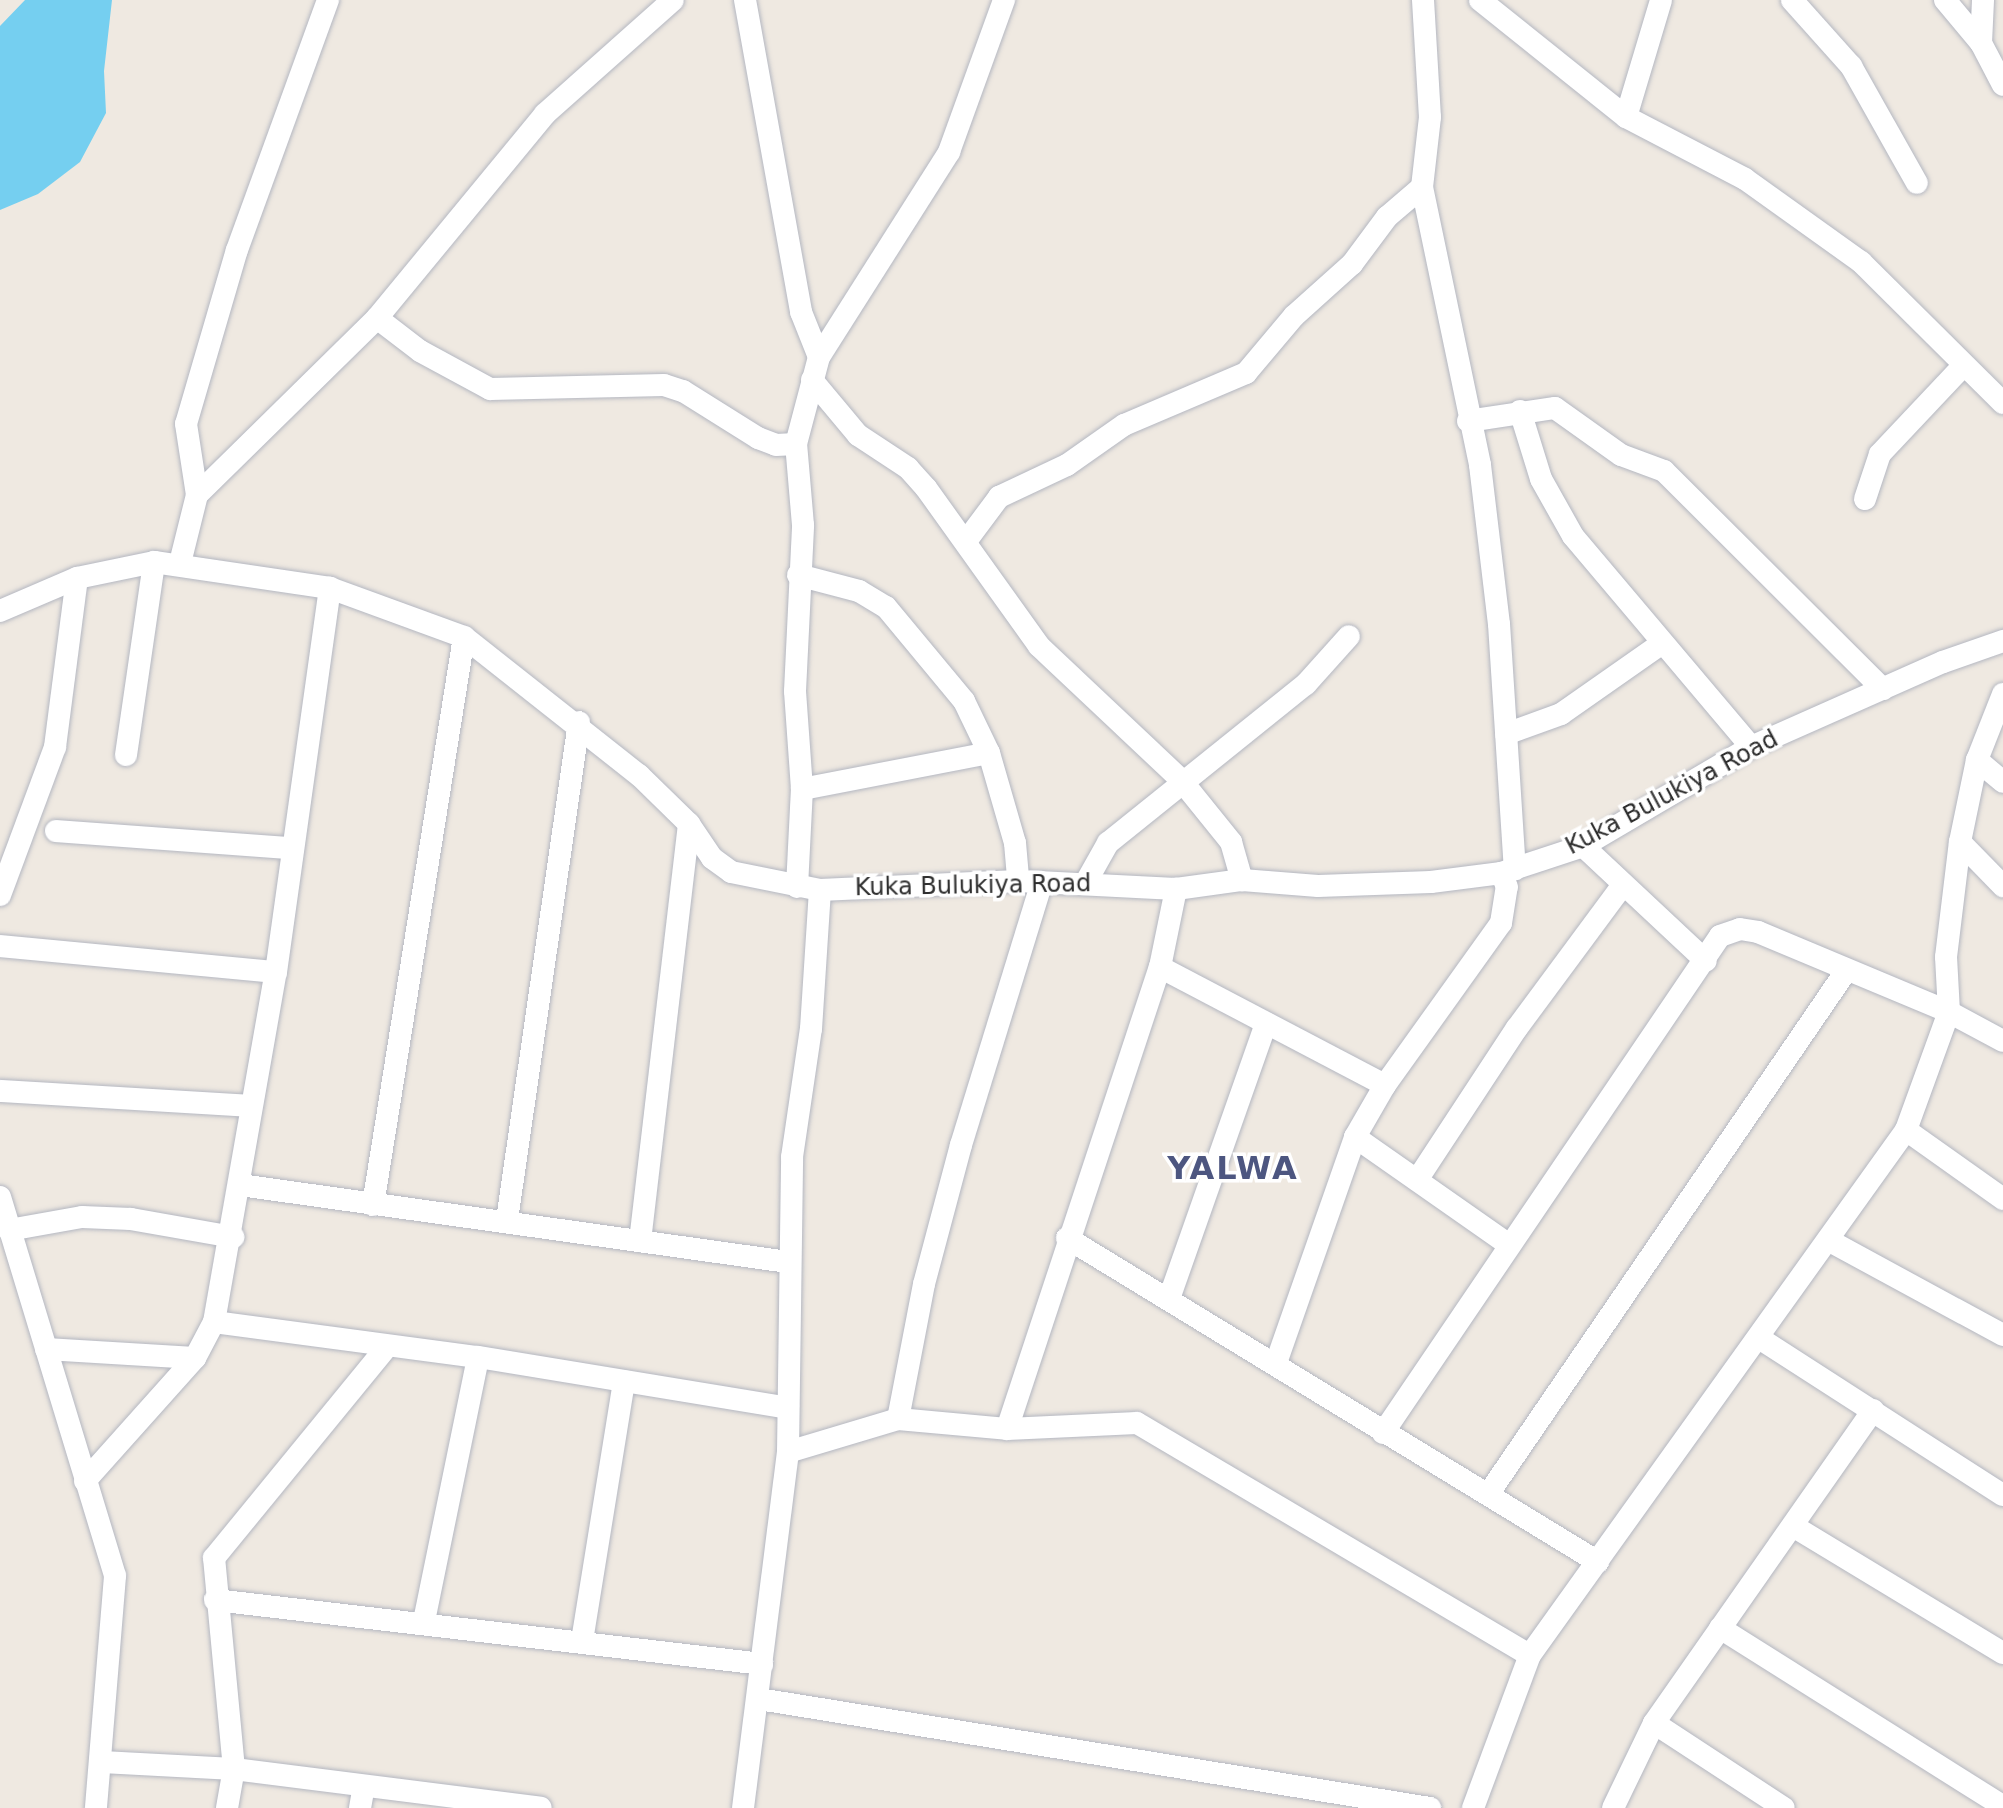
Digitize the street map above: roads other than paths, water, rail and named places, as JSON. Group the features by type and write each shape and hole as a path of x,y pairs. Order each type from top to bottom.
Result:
{"street":[{"path":"180,563 197,495 186,424 237,250 328,0"},
{"path":"197,495 377,318 545,114 673,0"},
{"path":"745,0 801,312 819,357"},
{"path":"797,887 802,789 795,691 798,575 803,525 796,444 819,357 949,152 1004,0"},
{"path":"1276,1363 1355,1137 1385,1085 1501,923 1507,887 1506,734 1481,480 1422,187 1430,117 1423,0"},
{"path":"1480,0 1626,117 1745,179 1861,262 2003,403"},
{"path":"1626,117 1661,0"},
{"path":"1792,0 1851,66 1917,183"},
{"path":"1945,0 1981,43 2003,85"},
{"path":"1981,43 1983,0"},
{"path":"967,540 999,497 1067,465 1124,425 1246,373 1294,316 1352,264 1387,217 1422,187"},
{"path":"377,318 420,351 490,389 664,385 683,391 758,438 776,445 796,444"},
{"path":"1865,499 1880,454 1963,366"},
{"path":"812,380 858,435 908,468 967,540 1039,646 1181,780 1231,842 1242,880"},
{"path":"1468,421 1555,408 1621,455 1682,484 1730,541 1883,689"},
{"path":"1520,411 1541,479 1573,536 1751,747"},
{"path":"126,755 154,562"},
{"name":"Kuka Bulukiya Road","path":"0,611 77,578 154,562 180,563 330,588 464,637 579,722 689,824 712,858 731,872 820,890 1018,881 1086,882 1176,889 1242,880 1318,886 1431,882 1508,871 1583,846 1751,747 2003,641"},
{"path":"798,575 859,591 886,607 964,701 989,753 1015,843 1018,881"},
{"path":"0,895 55,747 77,578"},
{"path":"85,1481 195,1358 214,1322 233,1237 250,1106 276,972 290,848 330,588"},
{"path":"1086,882 1108,843 1181,780 1306,684 1349,636"},
{"path":"373,1205 464,637"},
{"path":"1506,734 1561,714 1661,644"},
{"path":"1473,1808 1530,1655 1906,1130 1949,1012 1946,957 1960,842 1977,760 2003,694"},
{"path":"507,1220 579,722"},
{"path":"802,789 989,753"},
{"path":"1977,760 2003,782"},
{"path":"640,1241 689,824"},
{"path":"56,831 290,848"},
{"path":"1960,842 2003,886"},
{"path":"1583,846 1622,886 1706,961"},
{"path":"898,1419 924,1284 961,1145 1042,882"},
{"path":"1417,1180 1517,1028 1622,886"},
{"path":"1007,1429 1067,1238 1160,967 1176,889"},
{"path":"743,1808 788,1452 788,1262 792,1157 811,1029 820,890"},
{"path":"1383,1433 1508,1244 1706,961 1720,936 1740,929 1758,932 1949,1012 2003,1041"},
{"path":"0,946 276,972"},
{"path":"1160,967 1385,1085"},
{"path":"1489,1493 1846,971"},
{"path":"1170,1296 1266,1023"},
{"path":"0,1091 250,1106"},
{"path":"1906,1130 2003,1199"},
{"path":"1355,1137 1508,1244"},
{"path":"240,1185 373,1205 507,1220 788,1262"},
{"path":"0,1197 115,1576 96,1808"},
{"path":"9,1230 82,1217 131,1219 233,1237"},
{"path":"1067,1238 1170,1296 1383,1433 1489,1493 1598,1562"},
{"path":"1828,1240 2003,1335"},
{"path":"214,1322 385,1349 478,1357 788,1408"},
{"path":"1759,1338 2003,1495"},
{"path":"46,1349 195,1358"},
{"path":"227,1808 234,1769 215,1600 214,1558 385,1349"},
{"path":"424,1621 478,1357"},
{"path":"582,1641 624,1381"},
{"path":"1613,1808 1654,1723 1873,1410"},
{"path":"788,1452 898,1419 1007,1429 1137,1423 1152,1428 1530,1655"},
{"path":"1793,1526 2003,1653"},
{"path":"215,1600 424,1621 762,1664"},
{"path":"1720,1628 2003,1806"},
{"path":"759,1699 1430,1808"},
{"path":"1654,1723 1752,1799 1784,1808"},
{"path":"102,1762 234,1769 362,1797 541,1808"}],"water":[{"path":"25,0 112,0 104,71 106,113 80,162 38,194 0,210 0,26"}],"district":[{"name":"YALWA","path":"1233,1168"}]}
